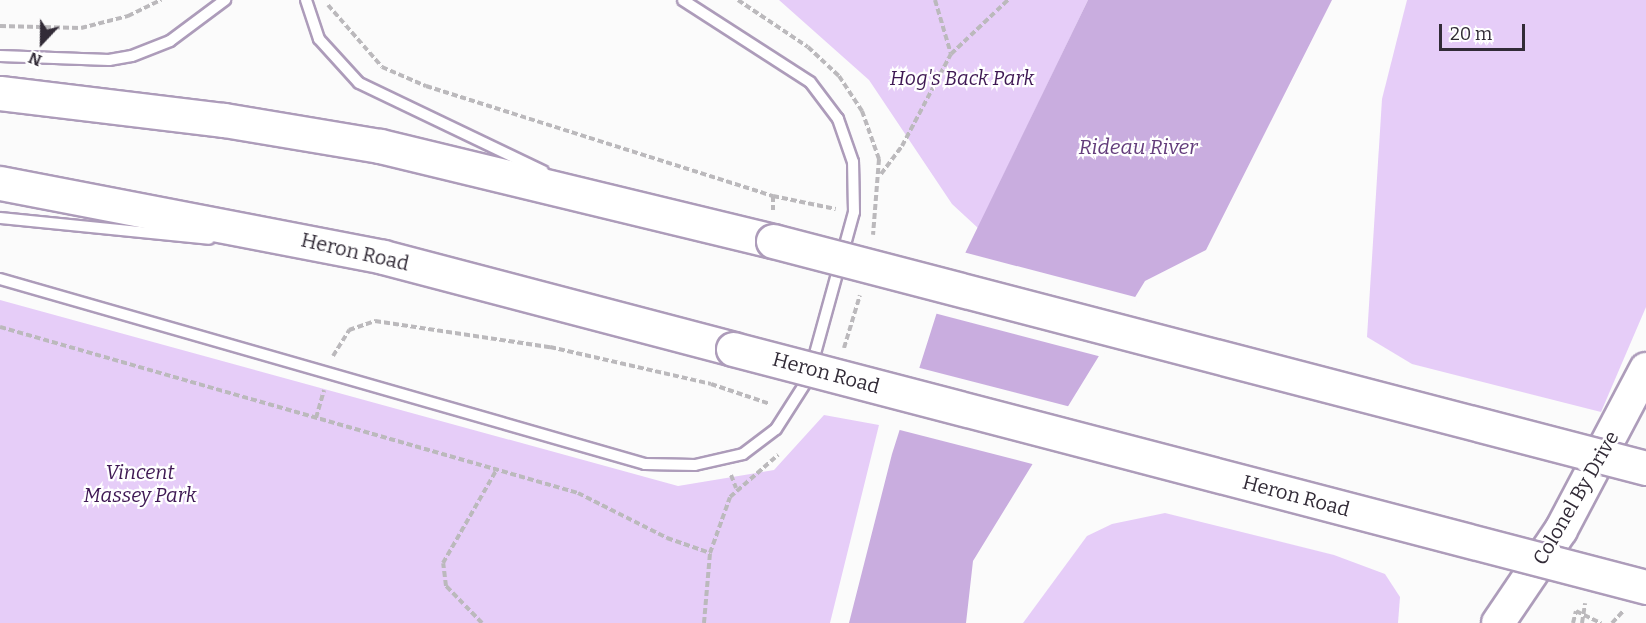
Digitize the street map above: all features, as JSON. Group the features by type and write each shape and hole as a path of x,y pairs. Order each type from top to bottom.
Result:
{"main road":[{"path":"0,93 339,139 773,241 1646,468"},
{"name":"Heron Road","path":"0,183 383,257 1646,587"},
{"name":"Colonel By Drive","path":"1498,623 1561,530 1646,369"}],"lane":[{"path":"0,56 109,60 132,56 170,41 225,0"},
{"path":"306,0 331,56 378,96 615,203"},
{"path":"0,279 618,457 671,466 742,454 790,411 821,343 854,212 853,162 826,100 790,64 683,0"},
{"path":"0,218 383,257"}],"path":[{"path":"0,26 81,28 128,16 161,0"},
{"path":"738,0 808,46 839,76 862,111 880,175 872,239"},
{"path":"935,0 951,54"},
{"path":"880,175 902,147 951,54 1008,0"},
{"path":"318,2 333,8 382,67 418,83 772,196 854,212"},
{"path":"840,360 861,292"},
{"path":"316,418 340,340 349,330 375,321 550,347 711,384 790,411"},
{"path":"0,327 578,493 667,538 710,553"},
{"path":"704,623 710,553 736,488 784,448"},
{"path":"482,623 446,586 443,563 496,471"},
{"path":"1582,623 1585,603"},
{"path":"1573,623 1576,611 1601,623"}],"green space":[{"name":"Hog's Back Park","path":"779,0 1088,0 978,228 952,204 869,80"},
{"path":"1407,0 1646,0 1646,307 1601,412 1412,364 1367,337 1382,99"},
{"name":"Vincent Massey Park","path":"0,300 678,486 774,470 824,415 879,425 830,623 0,623"},
{"path":"1165,513 1334,555 1385,574 1400,597 1398,623 1023,623 1087,536 1112,524"}],"water":[{"name":"Rideau River","path":"1088,0 1332,0 1206,250 1145,281 973,561 966,623 849,623 892,454 938,309"}],"pier":[{"path":"963,252 1139,298 1102,357 934,313"},
{"path":"916,367 1071,407 1036,465 896,429"}]}
